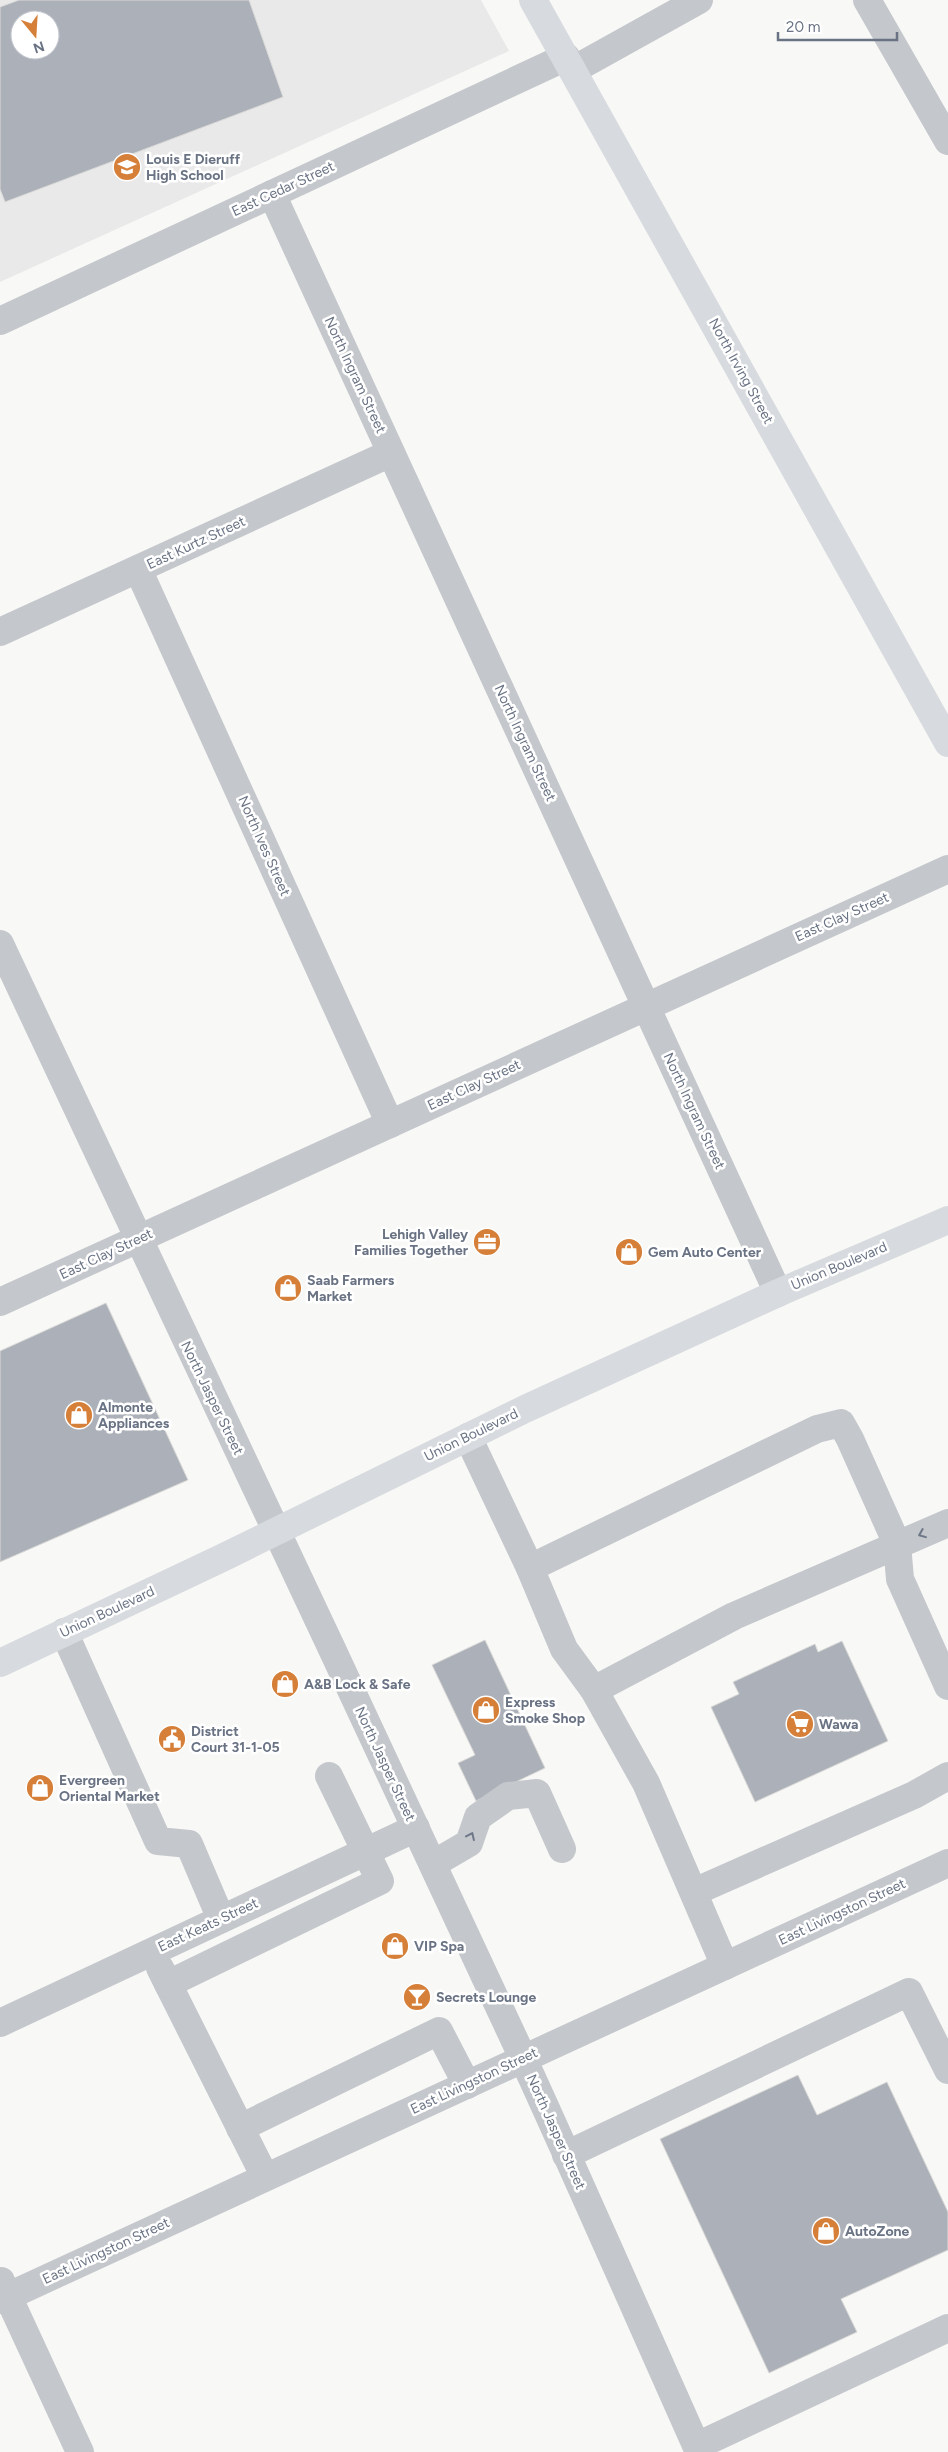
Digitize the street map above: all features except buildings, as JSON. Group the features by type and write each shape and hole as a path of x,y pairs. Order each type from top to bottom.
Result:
{"main road":[{"name":"North Irving Street","path":"533,0 948,742"},
{"name":"Union Boulevard","path":"0,1663 468,1437 778,1292 948,1220"}],"street":[{"name":"East Cedar Street","path":"0,321 272,194 570,64 699,0"},
{"path":"867,0 948,142"},
{"name":"North Ingram Street","path":"272,194 778,1292"},
{"name":"East Kurtz Street","path":"0,632 391,453"},
{"name":"North Ives Street","path":"138,569 390,1124"},
{"name":"East Clay Street","path":"0,1302 948,869"},
{"name":"North Jasper Street","path":"0,944 137,1240 433,1864 523,2059 698,2449"},
{"path":"530,1568 817,1429 840,1423 850,1439 897,1544 900,1580 948,1686"},
{"path":"468,1437 530,1568 564,1649 594,1690 646,1783 725,1966"},
{"path":"594,1690 734,1616 948,1523"},
{"path":"64,1632 158,1841 189,1844 221,1919"},
{"path":"168,1984 380,1882 329,1776"},
{"path":"694,1892 914,1795 948,1776"},
{"path":"433,1864 469,1843 478,1817 508,1796 537,1793 562,1848"},
{"name":"East Keats Street","path":"0,2023 416,1828"},
{"name":"East Livingston Street","path":"3,2292 265,2177 948,1864"},
{"path":"152,1951 265,2177"},
{"path":"566,2155 909,1992 948,2070"},
{"path":"240,2128 439,2031 467,2085"},
{"path":"3,2292 80,2452"},
{"path":"698,2449 948,2328"}],"shaded area":[{"name":"Louis E Dieruff High School","path":"0,0 481,0 509,51 0,282"}],"place":[{"name":"Louis E Dieruff High School","path":"127,167"},
{"name":"Lehigh Valley Families Together","path":"487,1242"},
{"name":"Gem Auto Center","path":"629,1252"},
{"name":"Saab Farmers Market","path":"288,1288"},
{"name":"Almonte Appliances","path":"79,1415"},
{"name":"A&B Lock & Safe","path":"285,1684"},
{"name":"Express Smoke Shop","path":"486,1710"},
{"name":"Wawa","path":"800,1724"},
{"name":"District Court 31-1-05","path":"172,1739"},
{"name":"Evergreen Oriental Market","path":"40,1788"},
{"name":"VIP Spa","path":"395,1946"},
{"name":"Secrets Lounge","path":"417,1997"},
{"name":"AutoZone","path":"826,2231"}]}
